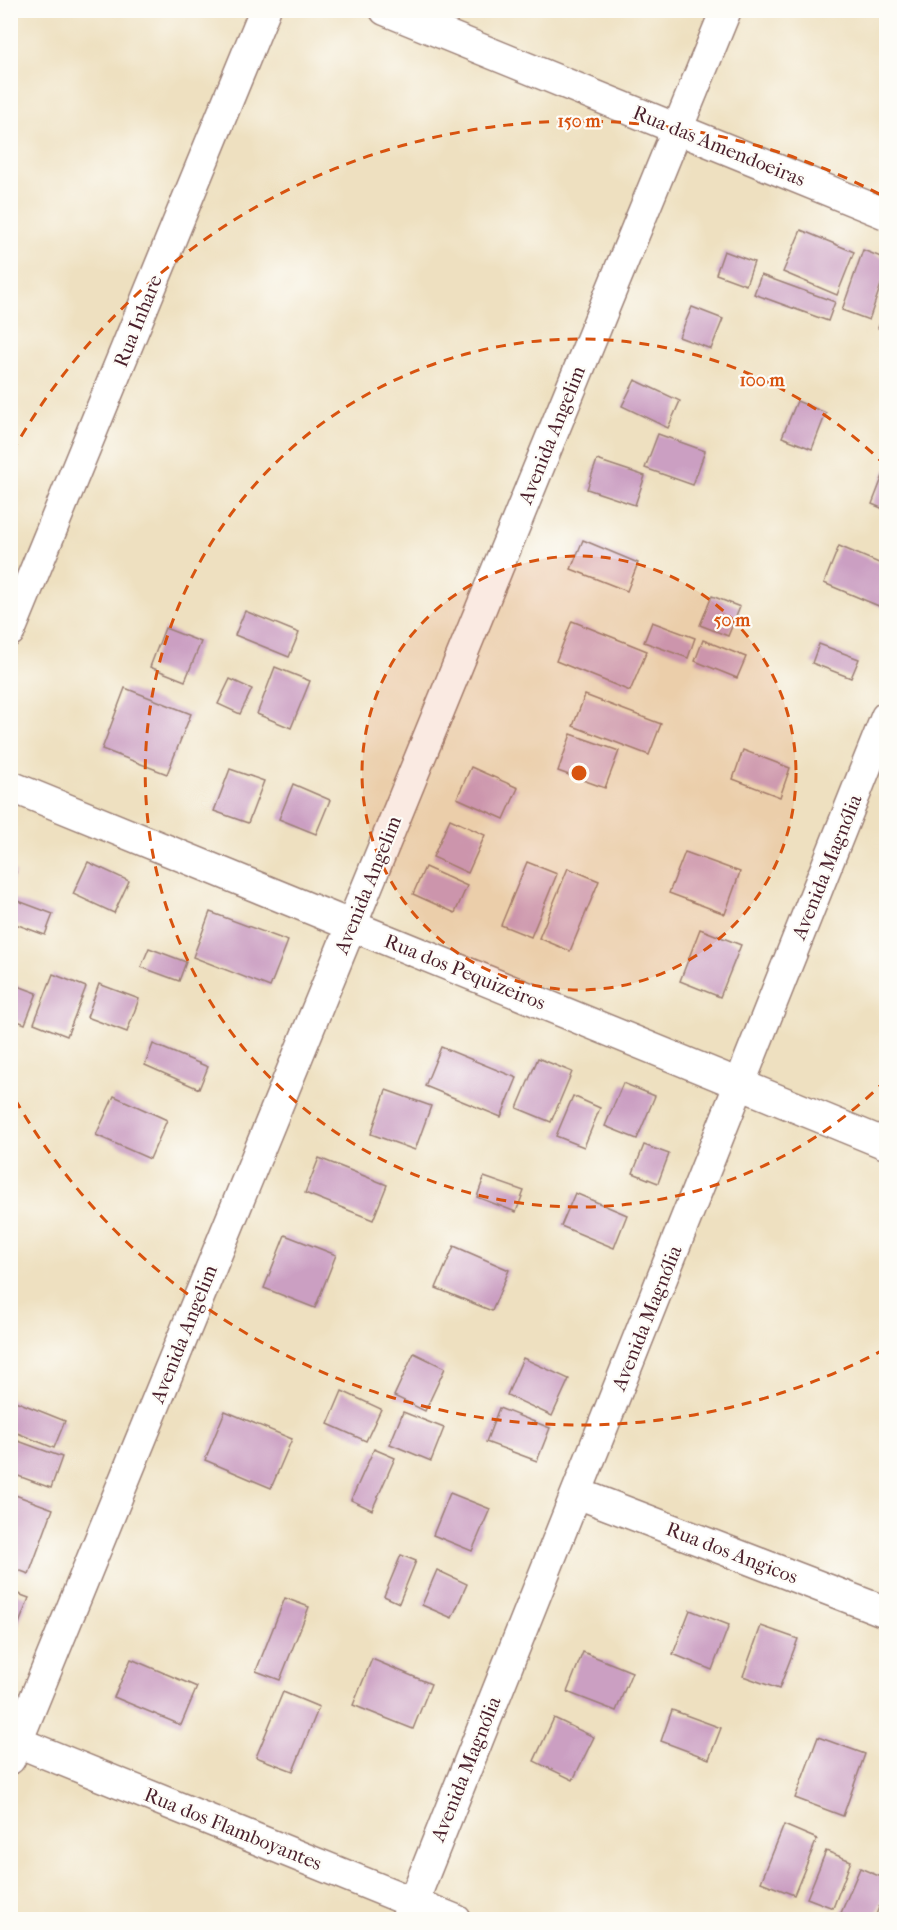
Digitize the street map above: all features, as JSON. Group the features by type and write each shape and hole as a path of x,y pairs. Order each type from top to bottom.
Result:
{"street":[{"name":"Rua Inhare","path":"10,631 265,10"},
{"name":"Rua das Amendoeiras","path":"385,10 886,214"},
{"name":"Avenida Angelim","path":"13,1747 726,10"},
{"name":"Avenida Magnólia","path":"410,1911 886,717"},
{"name":"Rua dos Pequizeiros","path":"10,786 886,1144"},
{"name":"Rua dos Angicos","path":"578,1493 886,1612"},
{"name":"Rua dos Flamboyantes","path":"13,1747 410,1911 456,1920"}],"building":[{"path":"801,230 854,252 837,295 783,272"},
{"path":"863,250 886,259 886,270 869,320 842,310"},
{"path":"724,251 754,262 746,285 716,274"},
{"path":"761,275 835,302 828,321 754,294"},
{"path":"692,307 723,319 711,349 679,337"},
{"path":"886,307 886,332 878,328"},
{"path":"635,380 680,401 668,428 622,406"},
{"path":"797,401 826,413 812,449 782,437"},
{"path":"658,434 705,451 693,485 645,468"},
{"path":"597,460 645,476 635,505 587,489"},
{"path":"886,468 886,510 872,504"},
{"path":"583,540 638,563 627,591 571,569"},
{"path":"839,546 886,566 886,609 824,583"},
{"path":"712,596 740,607 728,636 700,625"},
{"path":"245,611 299,633 289,657 235,635"},
{"path":"572,621 647,651 630,691 556,661"},
{"path":"652,622 695,638 688,658 644,642"},
{"path":"165,628 201,642 185,681 150,667"},
{"path":"703,640 746,657 737,678 695,661"},
{"path":"819,644 859,659 851,678 812,663"},
{"path":"275,667 310,681 291,728 257,714"},
{"path":"230,679 252,689 240,714 218,704"},
{"path":"125,688 191,714 167,774 102,749"},
{"path":"585,695 661,724 649,755 573,726"},
{"path":"571,734 619,751 605,788 558,771"},
{"path":"743,750 790,768 780,797 733,779"},
{"path":"471,767 518,788 504,819 457,798"},
{"path":"230,769 264,781 248,823 214,811"},
{"path":"293,784 330,800 316,834 279,819"},
{"path":"450,819 485,835 468,873 433,857"},
{"path":"685,852 740,872 725,914 669,893"},
{"path":"88,862 129,881 114,913 73,894"},
{"path":"527,862 557,874 531,937 501,925"},
{"path":"425,867 467,886 455,913 413,894"},
{"path":"568,868 599,881 570,951 539,938"},
{"path":"10,870 16,872 11,884 10,884"},
{"path":"13,899 53,914 45,935 10,922"},
{"path":"210,912 288,941 270,987 193,957"},
{"path":"700,929 741,945 720,997 680,981"},
{"path":"149,948 186,962 179,981 141,967"},
{"path":"53,974 86,987 67,1036 34,1023"},
{"path":"10,983 37,993 25,1024 10,1018"},
{"path":"99,984 139,999 127,1032 87,1017"},
{"path":"153,1044 208,1067 199,1089 145,1065"},
{"path":"441,1047 517,1078 501,1117 425,1086"},
{"path":"538,1058 572,1072 551,1122 517,1108"},
{"path":"623,1083 655,1096 637,1139 605,1126"},
{"path":"386,1090 431,1106 415,1150 371,1134"},
{"path":"114,1096 167,1120 150,1159 96,1135"},
{"path":"573,1096 600,1108 584,1147 556,1136"},
{"path":"644,1145 669,1154 658,1183 633,1173"},
{"path":"319,1158 387,1185 373,1220 305,1193"},
{"path":"484,1177 524,1191 516,1212 477,1197"},
{"path":"575,1193 627,1215 614,1248 561,1226"},
{"path":"285,1235 336,1255 315,1308 264,1288"},
{"path":"454,1246 509,1270 492,1311 436,1288"},
{"path":"414,1353 445,1368 425,1411 394,1396"},
{"path":"523,1358 569,1379 552,1416 507,1395"},
{"path":"342,1391 381,1409 366,1441 328,1424"},
{"path":"10,1399 65,1421 54,1448 10,1430"},
{"path":"499,1408 550,1428 537,1461 486,1442"},
{"path":"225,1411 292,1439 271,1488 205,1460"},
{"path":"403,1412 444,1428 431,1461 390,1444"},
{"path":"10,1438 62,1457 51,1488 10,1473"},
{"path":"374,1449 395,1458 372,1510 351,1500"},
{"path":"10,1493 53,1509 29,1574 10,1567"},
{"path":"450,1493 490,1509 472,1551 433,1535"},
{"path":"401,1555 416,1561 399,1603 384,1596"},
{"path":"437,1570 467,1584 452,1618 422,1605"},
{"path":"10,1591 29,1598 11,1644 10,1644"},
{"path":"285,1598 309,1607 280,1680 256,1671"},
{"path":"690,1610 729,1625 712,1670 673,1654"},
{"path":"761,1626 798,1639 779,1689 743,1676"},
{"path":"583,1652 632,1672 616,1711 567,1692"},
{"path":"131,1659 197,1687 181,1725 114,1697"},
{"path":"372,1659 431,1684 413,1729 353,1705"},
{"path":"283,1692 319,1707 293,1771 256,1757"},
{"path":"672,1710 721,1728 709,1759 661,1741"},
{"path":"554,1718 594,1737 573,1780 534,1761"},
{"path":"818,1737 865,1754 843,1816 795,1798"},
{"path":"784,1825 817,1839 794,1895 761,1882"},
{"path":"826,1851 851,1861 833,1908 807,1898"},
{"path":"860,1868 886,1879 886,1889 874,1920 856,1920 841,1913"}]}
